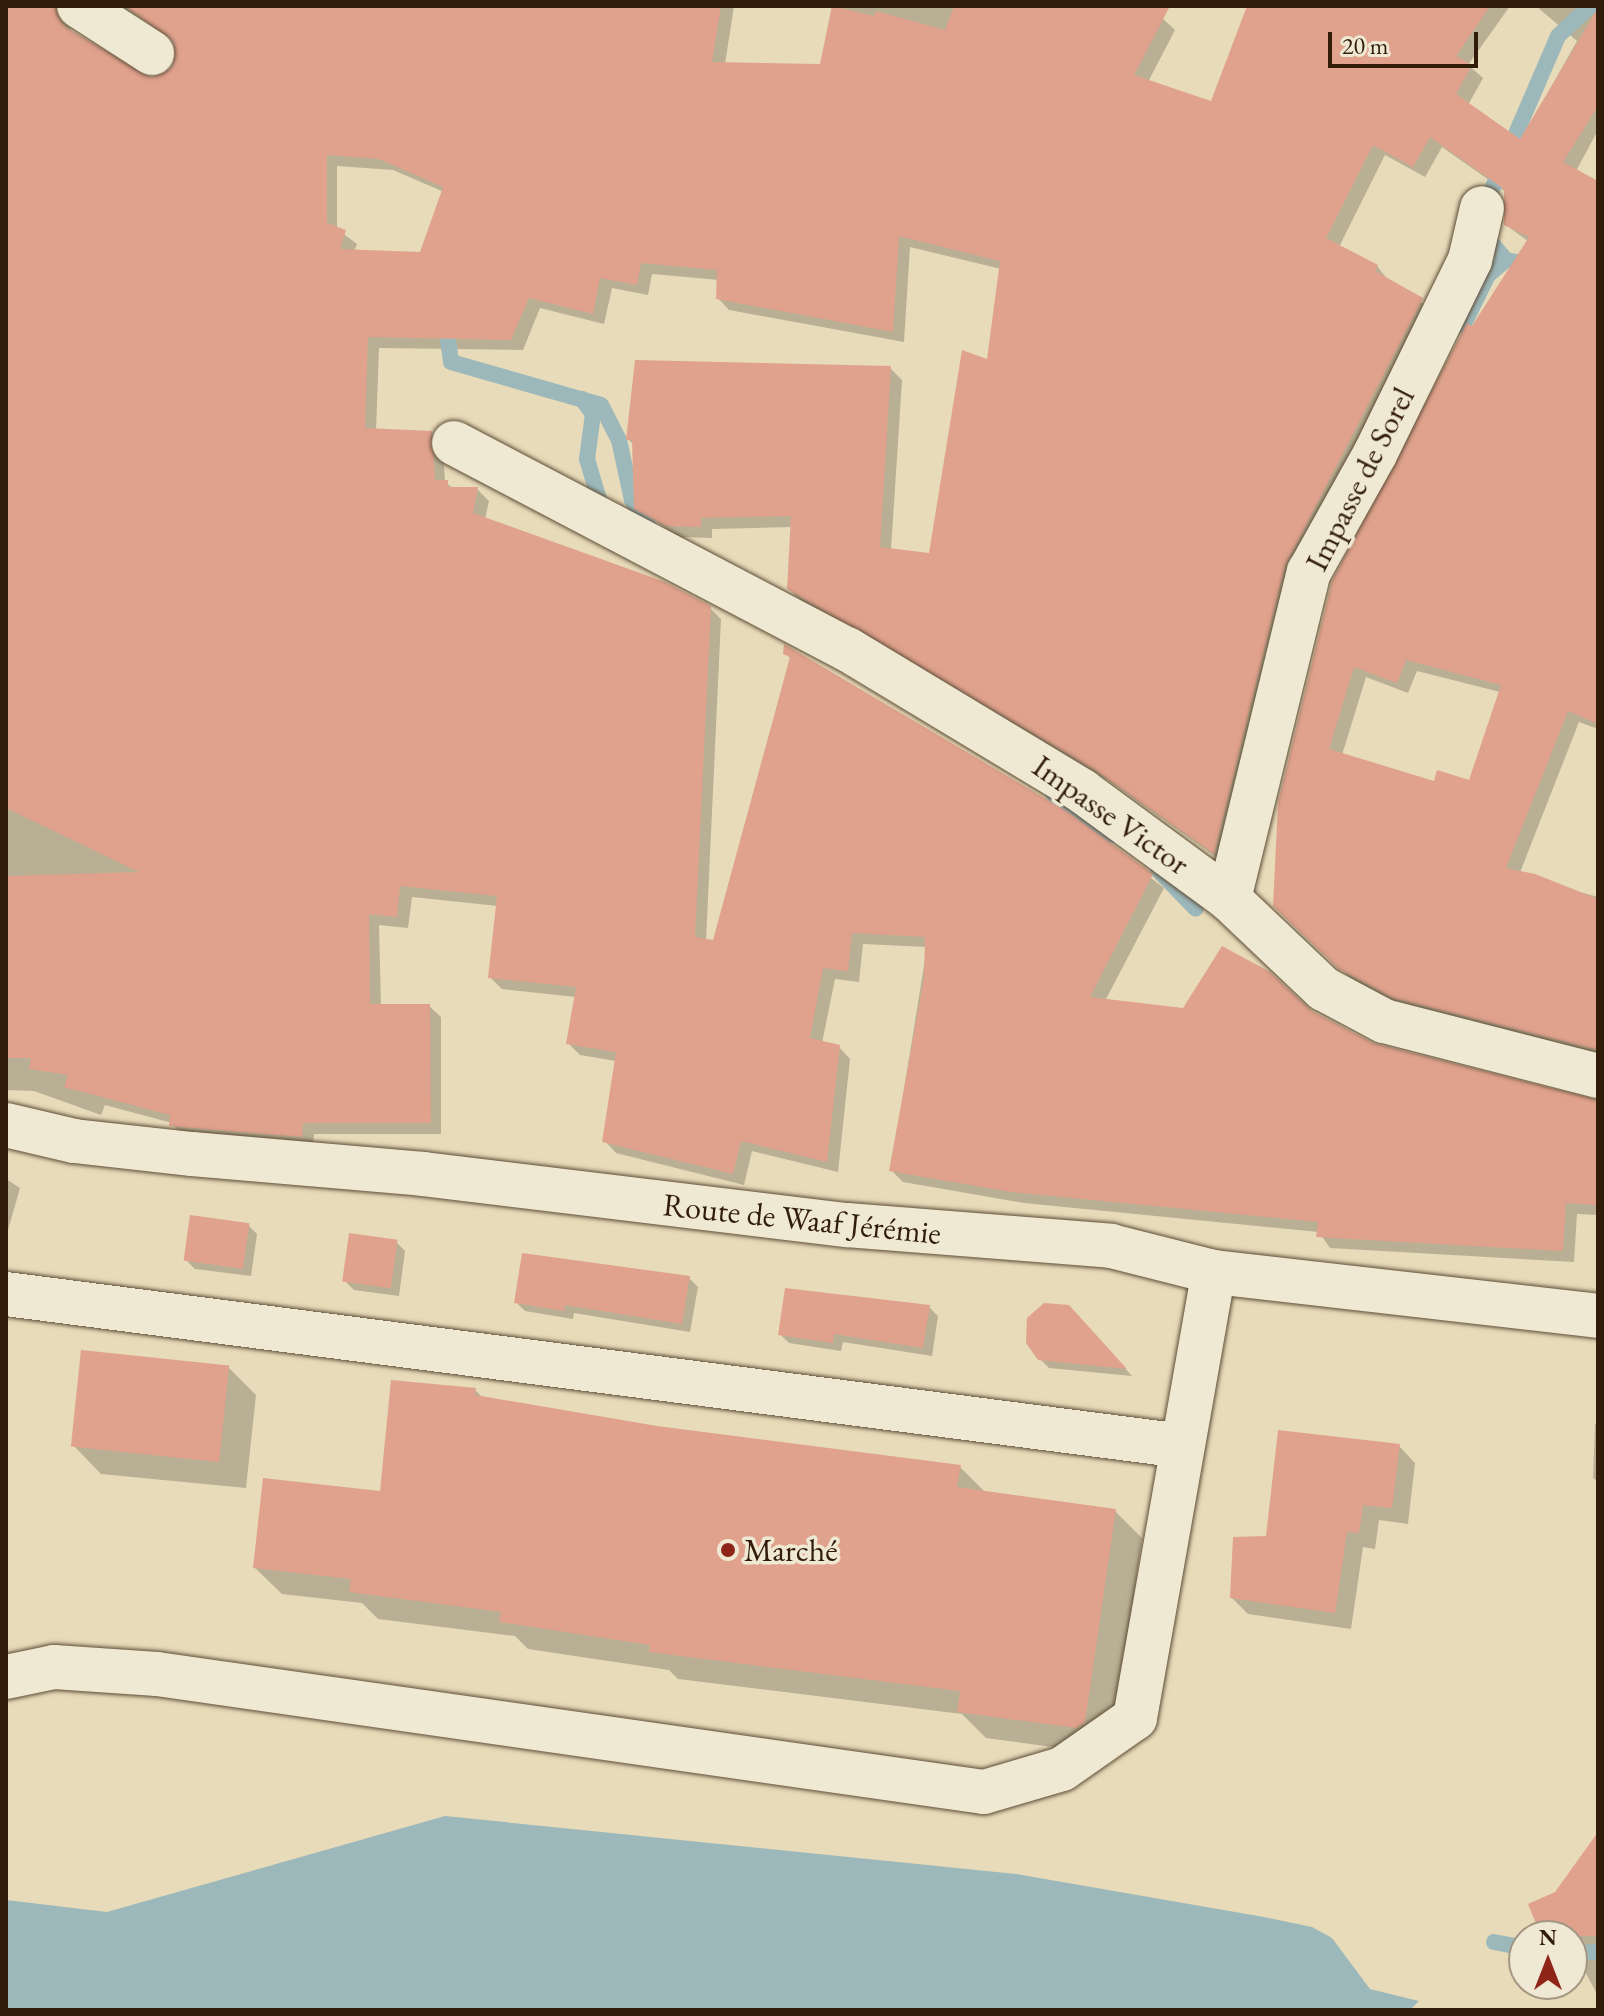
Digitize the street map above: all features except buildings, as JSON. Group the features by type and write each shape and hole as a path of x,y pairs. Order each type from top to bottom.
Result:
{"street":[{"path":"79,6 152,53"},
{"name":"Impasse de Sorel","path":"1229,899 1309,572 1375,454 1470,260 1482,208"},
{"name":"Impasse Victor","path":"454,443 928,695 1082,791 1229,899 1324,989 1384,1021 1598,1076"},
{"name":"Route de Waaf Jérémie","path":"6,1125 74,1141 192,1154 423,1174 847,1225 1111,1246 1214,1272 1598,1316"},
{"path":"6,1677 54,1667 157,1674 984,1792 1062,1769 1135,1718 1214,1272"},
{"path":"6,1294 1182,1446"}],"water":[{"path":"445,1816 1016,1874 1264,1917 1312,1927 1332,1938 1370,1989 1419,2001 1410,2010 6,2010 6,1900 107,1912"}],"waterway":[{"path":"1484,208 1558,36 1590,6"},
{"path":"1484,234 1506,260 1532,265"},
{"path":"1463,326 1488,275 1506,260"},
{"path":"445,317 451,362 601,405 619,440 632,500 651,531"},
{"path":"582,399 593,414 587,459 603,513"},
{"path":"1053,794 1083,822 1112,835"},
{"path":"1158,870 1196,909"},
{"path":"1494,1942 1508,1945"},
{"path":"1588,1952 1598,1952"}],"place":[{"name":"Marché","path":"728,1550"}]}
